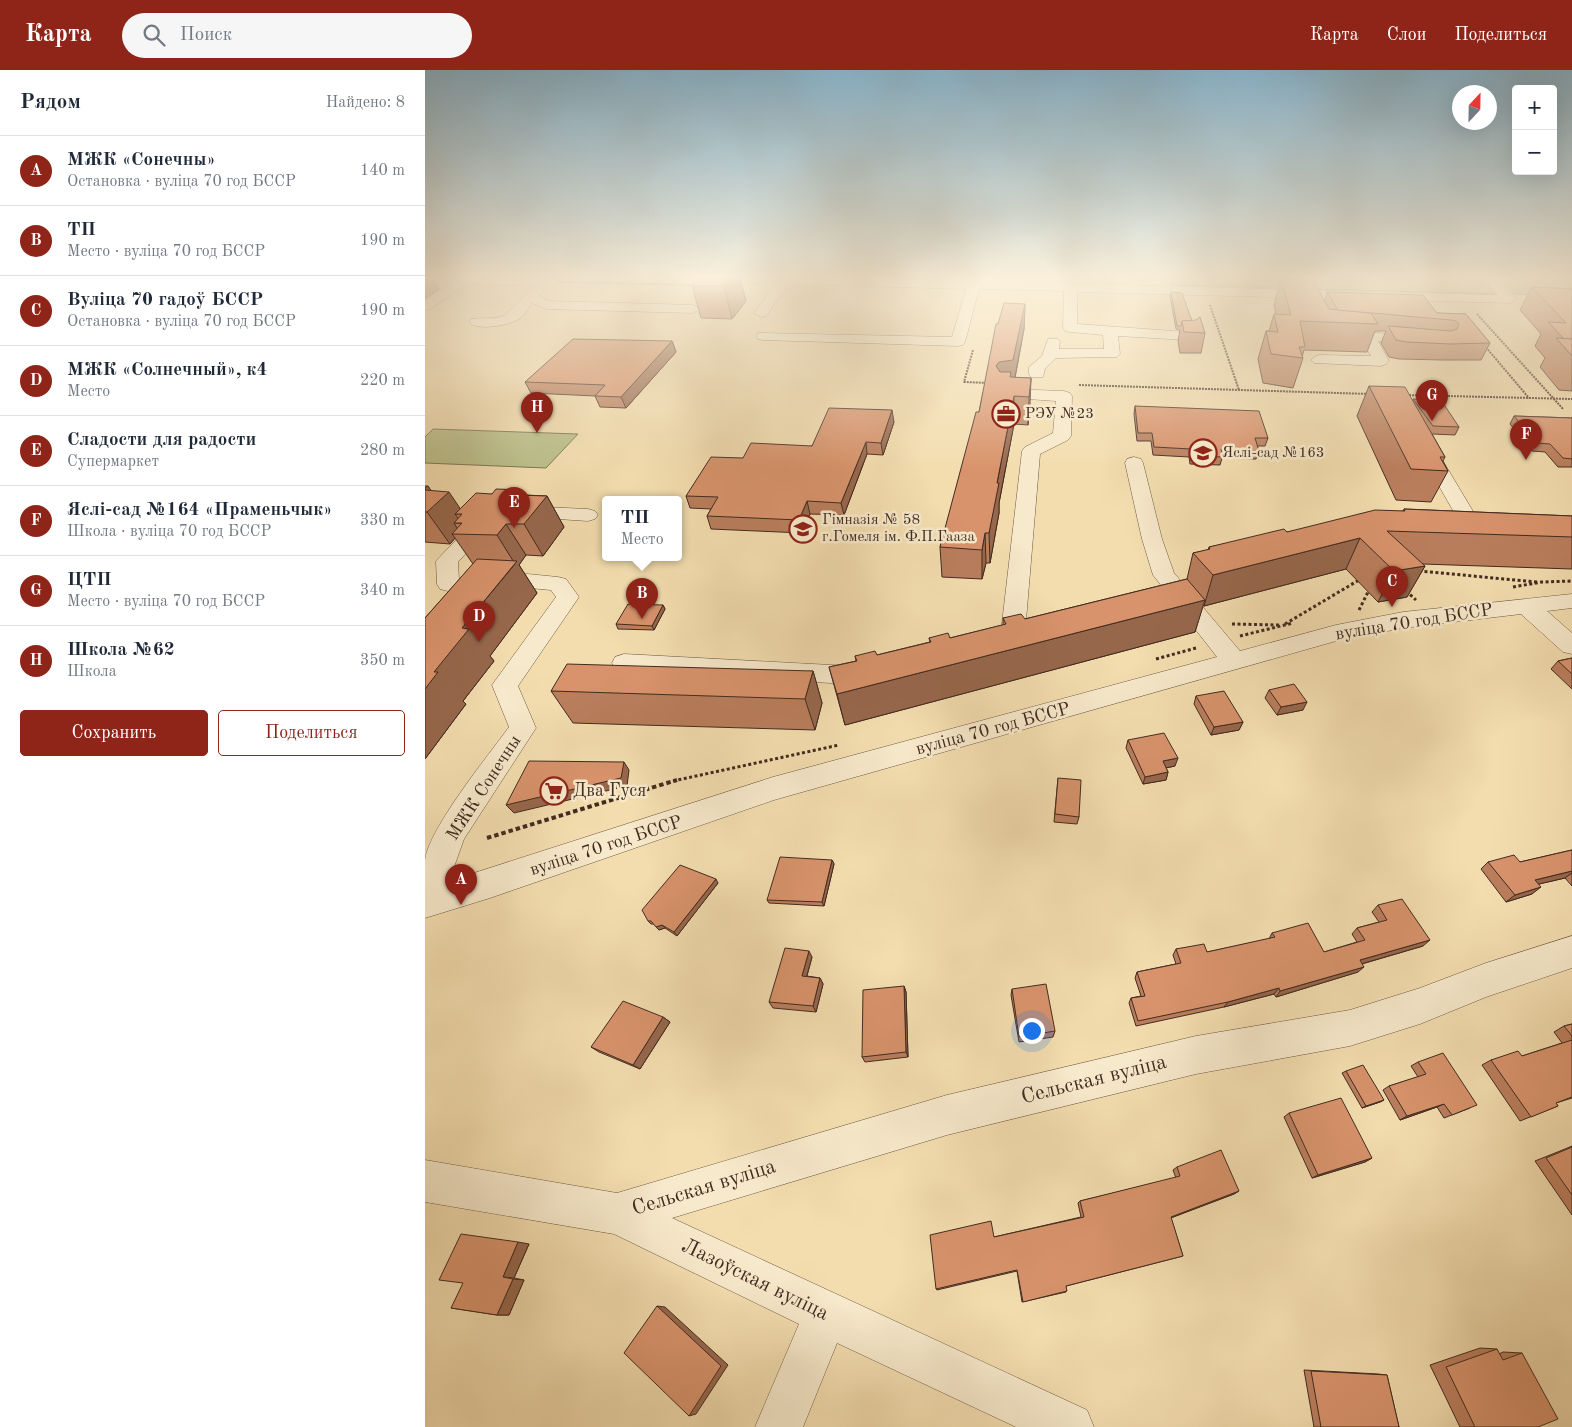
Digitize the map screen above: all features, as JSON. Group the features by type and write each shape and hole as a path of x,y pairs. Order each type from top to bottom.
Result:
{"street":[{"path":"1037,374 1037,367 1045,362 1052,347 1112,354 1111,342"},
{"path":"1326,375 1316,355 1381,361 1371,342"},
{"path":"1000,388 1064,396 1062,436 1031,451 1013,632"},
{"path":"1417,432 1474,528"},
{"path":"1134,463 1152,539 1169,582 1225,651"},
{"path":"469,510 589,515"},
{"name":"МЖК Сонечны","path":"426,902 444,848 452,831 523,728 505,685 567,597 558,584 507,580 467,589 448,584 436,561 495,510"},
{"name":"вуліца 70 год БССР","path":"426,902 491,884 773,789 1225,651 1403,620 1572,601"},
{"path":"1526,606 1572,646"},
{"path":"624,663 851,675 889,665"},
{"name":"Сельская вуліца","path":"617,1214 947,1115 1196,1055 1350,1028 1420,1006 1486,980 1572,952"},
{"name":"Лазоўская вуліца","path":"425,1181 617,1214 826,1314 1070,1427"},
{"path":"779,1427 826,1314"}],"path":[{"path":"1222,342 1239,390"},
{"path":"1482,342 1529,398"},
{"path":"1503,342 1563,409"},
{"path":"974,346 965,382 1000,388"},
{"path":"1072,385 1374,394"},
{"path":"1403,394 1572,399"},
{"path":"1419,571 1542,582"},
{"path":"1150,661 1225,651 1283,625 1364,577"},
{"path":"1357,612 1373,582"},
{"path":"1400,585 1419,602"},
{"path":"1202,623 1283,625 1301,622"},
{"path":"487,838 677,780 843,744"}],"green space":[{"path":"433,429 578,434 546,468 425,463 425,437"}],"building":[{"path":"569,342 671,342 621,397 595,396 605,385 525,382"},
{"path":"992,342 1017,342 1013,360 999,362 996,366 1000,372 1011,372 1010,377 1031,378 1029,397 1014,396 989,533 985,533 982,550 940,547 976,412 979,412"},
{"path":"1268,342 1304,342 1305,347 1299,347 1303,358 1271,354"},
{"path":"1414,342 1490,343 1450,344"},
{"path":"1560,342 1572,342 1572,356"},
{"path":"1369,386 1405,387 1445,457 1440,457 1448,471 1411,469"},
{"path":"1413,399 1441,400 1459,427 1433,426"},
{"path":"1135,406 1259,411 1268,438 1255,438 1259,451 1221,449 1223,457 1192,456 1191,449 1154,447 1152,433 1138,433"},
{"path":"829,408 892,410 881,443 866,442 841,503 807,501 799,520 707,516 718,497 686,496 711,457 743,458 751,443 812,446"},
{"path":"1514,416 1572,418 1572,459 1563,458 1550,444 1537,443"},
{"path":"496,489 522,490 517,495 547,496 524,524 506,524 497,535 452,534 462,523 454,523 462,514 455,514 476,493 492,494"},
{"path":"425,490 449,492 425,512"},
{"path":"1404,509 1572,516 1572,537 1387,531 1425,566 1394,571 1360,538 1213,575 1193,553 1210,549 1209,547 1284,529 1287,532 1375,510 1405,511"},
{"path":"477,559 517,561 462,628 469,629 434,672 438,672 425,689 425,618"},
{"path":"1187,579 1205,600 837,694 829,667 857,661 855,656 875,651 877,655 931,642 929,638 948,633 950,638 1006,624 1003,618 1021,614 1025,619"},
{"path":"628,604 663,605 652,626 616,624"},
{"path":"1572,658 1572,674 1558,661"},
{"path":"567,664 813,671 805,699 551,691"},
{"path":"1294,684 1307,702 1281,707 1269,690"},
{"path":"1224,691 1243,722 1214,727 1196,696"},
{"path":"1164,733 1178,758 1163,761 1168,772 1145,777 1128,740"},
{"path":"529,761 624,762 621,778 506,805"},
{"path":"1058,778 1081,780 1079,817 1055,814"},
{"path":"1572,850 1572,871 1535,880 1541,887 1515,895 1488,862 1514,855 1520,862"},
{"path":"780,857 832,860 822,902 767,900"},
{"path":"680,865 716,879 674,932 662,925 656,927 651,921 648,921 642,910"},
{"path":"1402,899 1430,940 1360,960 1364,967 1280,991 1279,988 1228,1002 1138,1021 1131,998 1145,996 1137,972 1181,963 1176,949 1204,944 1207,952 1275,937 1272,933 1308,923 1324,952 1365,940 1357,928 1387,920 1378,905"},
{"path":"785,948 809,951 802,976 820,978 813,1006 769,1002"},
{"path":"1046,984 1055,1031 1019,1037 1012,989"},
{"path":"904,986 906,1052 862,1057 863,990"},
{"path":"623,1001 663,1017 633,1065 591,1047"},
{"path":"1572,1024 1572,1036 1564,1026"},
{"path":"1572,1040 1572,1097 1556,1103 1558,1106 1531,1117 1491,1060 1518,1051 1522,1056"},
{"path":"1443,1053 1477,1105 1452,1115 1444,1104 1407,1116 1389,1086 1426,1074 1418,1062"},
{"path":"1363,1065 1384,1100 1366,1106 1346,1071"},
{"path":"1341,1098 1372,1158 1318,1175 1289,1113"},
{"path":"1572,1147 1572,1195 1546,1158"},
{"path":"1221,1150 1239,1191 1171,1217 1183,1256 1066,1286 1067,1291 1023,1302 1017,1270 936,1289 930,1235 991,1221 994,1237 1084,1217 1080,1201 1180,1176 1177,1167"},
{"path":"461,1234 518,1242 503,1277 513,1279 497,1315 451,1308 463,1283 439,1280"},
{"path":"657,1306 721,1366 689,1416 624,1353"},
{"path":"1497,1349 1503,1360 1522,1353 1558,1419 1538,1427 1475,1427 1446,1367"},
{"path":"1311,1371 1387,1375 1399,1427 1321,1427"}],"place":[{"name":"РЭУ №23","path":"1006,414"},
{"name":"ЦТП","path":"1432,421"},
{"name":"Школа №62","path":"537,433"},
{"name":"Яслі-сад №163","path":"1203,453"},
{"name":"Яслі-сад №164 «Праменьчык»","path":"1526,460"},
{"name":"Сладости для радости","path":"514,528"},
{"name":"Гімназія № 58 г.Гомеля ім. Ф.П.Гааза","path":"803,529"},
{"name":"Вуліца 70 гадоў БССР","path":"1392,607"},
{"name":"ТП","path":"642,619"},
{"name":"МЖК «Солнечный», к4","path":"479,642"},
{"name":"Два Гуся","path":"554,791"},
{"name":"МЖК «Сонечны»","path":"461,905"}]}
